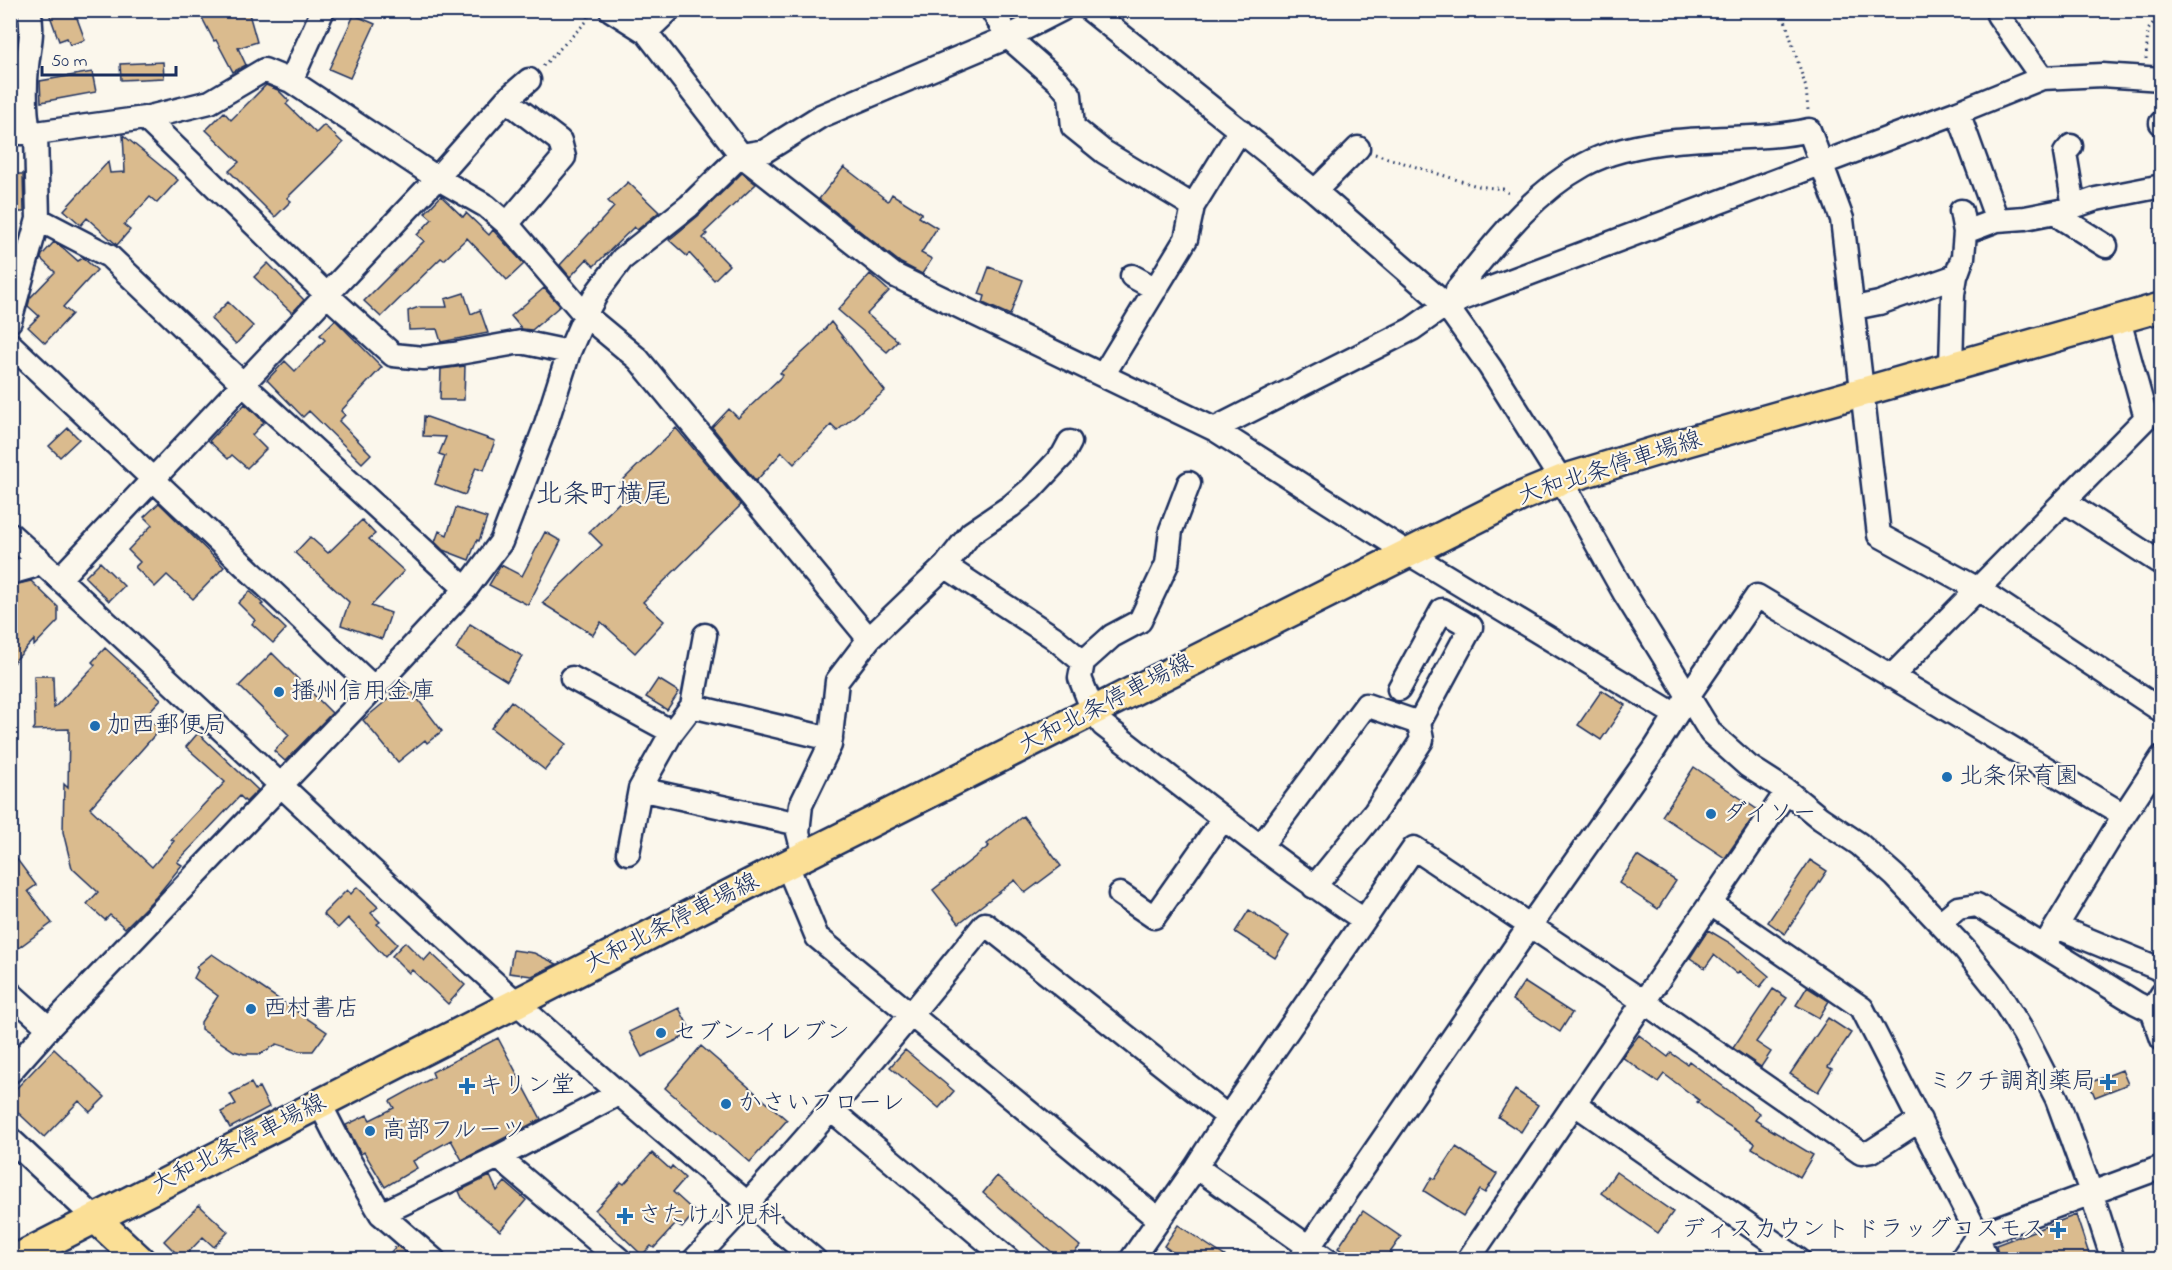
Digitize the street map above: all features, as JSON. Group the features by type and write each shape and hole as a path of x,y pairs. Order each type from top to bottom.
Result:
{"main road":[{"name":"大和北条停車場線","path":"14,1260 796,860 1520,497 1562,480 2162,307"},
{"path":"96,1218 140,1260"}],"street":[{"path":"10,321 38,219 25,132 27,69 33,27 29,10"},
{"path":"291,81 323,10"},
{"path":"611,10 646,32 741,155 894,276 1214,429 1408,553 1682,706 1748,766 1787,791 1820,819 1859,844 1888,869 1940,922 1995,987 2024,1034 2057,1099 2113,1260"},
{"path":"646,32 669,10"},
{"path":"992,10 1008,37 1058,81 1070,95 1073,127 1104,152 1193,206"},
{"path":"10,1072 49,1028 466,589 501,542 544,430 569,352 598,291 622,259 689,206 741,155 765,151 821,117 1008,37 1061,10"},
{"path":"1090,10 1453,303 1490,367 1562,480 1625,594 1682,706"},
{"path":"1998,15 2042,78"},
{"path":"25,132 145,118 210,102 264,70 291,81 437,178 486,206 507,224 585,315 638,359 869,639"},
{"path":"1214,429 1412,329 1453,303 2042,78 2102,75 2153,78"},
{"path":"61,578 151,479 244,385 326,294 437,178 506,100 529,80"},
{"path":"506,100 560,141 564,157 507,224"},
{"path":"1958,112 1997,220"},
{"path":"145,118 326,294 393,355 423,357 454,354 521,342 569,352"},
{"path":"1108,367 1186,239 1193,206 1240,130"},
{"path":"1453,303 1457,290 1524,210 1577,169 1620,150 1676,141 1789,135 1809,130 1842,219 1880,535 1978,589 2162,711"},
{"path":"2071,146 2065,153 2067,209 2062,219 2106,246"},
{"path":"1315,191 1358,148"},
{"path":"1951,367 1953,294 1956,276 1963,257 1963,222 2025,218 2067,209 2096,199 2162,186"},
{"path":"38,219 109,256 244,385 466,589"},
{"path":"1132,276 1156,289"},
{"path":"1854,309 1879,303 1956,276"},
{"path":"1892,677 2145,418 2119,320"},
{"path":"10,344 374,688"},
{"path":"1070,442 1063,455 1044,477 1011,506 971,533 945,566 869,639 837,681 830,745 801,805 796,860 817,937 1158,1219"},
{"path":"1190,483 1171,531 1167,564 1140,621 1112,636 1083,662 1080,678 1093,711 1103,725 1224,819 1364,920"},
{"path":"2064,501 2162,564"},
{"path":"10,534 61,578 516,1003 618,1094 815,1260"},
{"path":"10,573 32,567 39,559"},
{"path":"945,566 1053,637 1083,662"},
{"path":"1196,1167 1312,1256 1529,927 1654,750 1757,596 2124,815"},
{"path":"1314,886 1375,812 1422,740 1419,723 1471,627 1442,610 1399,690"},
{"path":"628,853 640,789 672,732 692,706 705,635"},
{"path":"572,678 672,732"},
{"path":"1261,846 1366,705 1419,723"},
{"path":"692,706 831,739"},
{"path":"2051,936 2162,757"},
{"path":"640,789 799,824"},
{"path":"1468,1260 1787,791"},
{"path":"1120,894 1154,916 1224,819"},
{"path":"1131,1260 1414,848 1644,1002 1861,1153 1872,1151 1920,1120"},
{"path":"1711,904 1862,1008 1978,1235 1986,1260"},
{"path":"1940,922 1958,908 1977,905 2051,936 2162,970"},
{"path":"694,1260 748,1203 911,1016 985,924 1228,1117"},
{"path":"2051,936 2136,1003 2158,1007 2162,1039"},
{"path":"10,993 49,1028"},
{"path":"381,1214 498,1157 618,1094"},
{"path":"320,1104 332,1130 381,1214 434,1260"},
{"path":"1575,1104 1799,1260"},
{"path":"830,1109 1009,1260"},
{"path":"10,1139 96,1218"},
{"path":"498,1157 620,1260"},
{"path":"1961,1260 1978,1235 2162,1167"}],"path":[{"path":"529,80 586,22 591,10"},
{"path":"1782,10 1806,88 1809,130"},
{"path":"1794,10 1998,15"},
{"path":"2153,78 2148,30 2160,10"},
{"path":"1358,148 1477,186 1503,189 1517,200 1524,210"}],"building":[{"path":"48,10 74,10 85,40 70,45 67,38 59,41"},
{"path":"198,10 248,10 257,42 238,48 246,65 233,72"},
{"path":"354,15 375,24 350,78 329,69"},
{"path":"163,62 164,78 121,80 120,64"},
{"path":"92,72 96,92 41,102 40,81"},
{"path":"266,85 278,90 289,101 286,104 316,133 324,125 343,143 287,198 291,201 275,217 229,171 239,162 206,130 224,112 231,120"},
{"path":"123,135 178,180 157,203 150,197 124,225 130,230 117,245 87,218 81,225 64,210 108,162 110,173 125,172"},
{"path":"844,167 888,201 892,194 922,213 919,217 937,228 921,253 932,259 922,274 901,263 819,199"},
{"path":"742,173 756,184 705,232 707,234 703,238 729,265 714,280 689,253 687,256 669,240 698,216"},
{"path":"10,174 23,174 24,212 10,212"},
{"path":"628,182 659,212 637,230 634,227 594,266 587,259 570,277 560,265 614,207 608,201"},
{"path":"441,196 463,217 466,213 489,235 493,230 524,264 507,280 467,238 444,260 441,258 381,317 364,301 424,241 417,235 432,219 425,213"},
{"path":"54,242 78,261 83,258 97,270 63,307 72,314 45,343 28,327 39,316 28,306 30,298 55,272 41,259"},
{"path":"268,263 304,300 292,313 254,277"},
{"path":"989,267 1023,280 1010,315 983,303 985,296 979,294"},
{"path":"870,274 889,291 867,314 898,341 887,352 838,310"},
{"path":"544,288 560,306 532,330 522,329 511,316"},
{"path":"464,293 471,314 480,310 488,333 441,342 437,329 409,330 408,311 419,307 447,307 445,299"},
{"path":"228,302 253,326 236,344 211,319"},
{"path":"335,320 382,367 341,411 345,415 339,421 371,454 362,463 309,411 303,417 267,380 285,361 295,371 325,340 320,335"},
{"path":"831,322 885,391 837,431 831,425 794,464 782,452 756,481 712,427 729,409 738,418 783,375 780,373 812,344"},
{"path":"465,366 464,400 440,400 441,369"},
{"path":"245,404 264,422 252,435 266,449 247,468 232,455 228,459 209,441"},
{"path":"424,416 495,441 484,470 476,467 465,495 435,484 445,456 439,454 446,437 423,436"},
{"path":"68,428 79,439 60,457 49,446"},
{"path":"676,428 741,505 643,602 664,621 635,653 601,622 593,635 542,603 602,545 589,532 630,492 621,482"},
{"path":"159,503 224,567 193,599 167,575 155,587 135,567 140,562 128,550 152,525 144,517"},
{"path":"456,508 487,518 469,560 443,550 435,542 439,531 447,535"},
{"path":"362,520 375,534 369,539 404,571 371,606 391,613 382,639 341,625 349,602 295,553 310,537 328,553"},
{"path":"545,532 561,541 528,605 489,585 501,565 522,576"},
{"path":"100,562 124,586 109,601 85,577"},
{"path":"31,581 58,607 58,621 34,646 34,640 10,666 10,586"},
{"path":"250,591 286,629 273,643 252,624 255,620 238,603"},
{"path":"470,624 522,656 507,681 456,649"},
{"path":"105,648 161,699 145,716 160,729 90,808 152,867 174,841 171,839 225,782 186,747 198,733 258,790 246,802 240,796 177,862 182,865 156,897 125,928 110,915 105,920 87,904 98,892 72,868 63,832 64,784 68,788 69,729 33,730 35,727 34,676 53,676 54,708 95,665 92,662"},
{"name":"播州信用金庫","path":"272,653 332,713 285,761 274,751 289,735 239,686"},
{"path":"658,679 679,692 667,710 646,697"},
{"path":"404,681 442,731 427,743 425,740 398,762 363,720 392,696 389,692"},
{"path":"1602,690 1625,705 1601,740 1578,725"},
{"path":"511,701 566,744 545,770 491,728"},
{"name":"ダイソー","path":"1694,767 1758,810 1725,858 1662,816"},
{"path":"1023,816 1061,866 1025,893 1015,880 959,923 933,890"},
{"path":"10,850 36,885 28,891 52,923 17,949 10,941"},
{"path":"1637,856 1676,881 1658,909 1619,883"},
{"path":"1810,860 1827,871 1785,934 1768,922"},
{"path":"357,887 378,907 371,913 380,922 377,924 397,944 385,957 348,918 338,928 323,914 347,890 351,894"},
{"path":"1249,910 1289,936 1275,958 1235,932"},
{"path":"1708,930 1730,943 1769,976 1760,987 1739,971 1737,974 1714,955 1705,968 1690,958"},
{"path":"405,942 424,961 431,953 465,985 448,1004 412,970 409,973 392,956"},
{"path":"513,950 534,953 557,964 532,976 509,973"},
{"name":"西村書店","path":"212,954 327,1032 313,1051 299,1051 277,1044 260,1054 244,1054 234,1051 201,1029 201,1022 218,996 194,978 198,970 196,967"},
{"path":"1524,982 1572,1013 1560,1032 1512,1000"},
{"path":"1807,987 1829,1001 1819,1018 1796,1005"},
{"path":"1773,989 1787,998 1756,1042 1771,1052 1761,1067 1733,1048"},
{"name":"セブン-イレブン","path":"679,1008 692,1033 642,1057 629,1032"},
{"path":"1828,1018 1851,1033 1828,1067 1832,1069 1818,1092 1790,1074"},
{"path":"1639,1035 1668,1057 1671,1053 1687,1064 1689,1061 1760,1114 1755,1120 1813,1155 1800,1177 1752,1148 1755,1143 1714,1116 1697,1102 1699,1100 1664,1074 1658,1082 1622,1057"},
{"path":"498,1038 541,1119 462,1160 451,1140 413,1161 417,1168 385,1187 364,1152 361,1154 346,1125 367,1115 370,1120 394,1108 390,1101 434,1077 432,1072"},
{"name":"かさいフローレ","path":"701,1046 787,1120 750,1162 665,1088"},
{"path":"54,1049 105,1097 90,1112 79,1101 44,1137 10,1105 10,1095"},
{"path":"905,1050 954,1091 939,1108 890,1067"},
{"path":"2122,1070 2128,1084 2095,1097 2089,1083"},
{"path":"251,1083 255,1090 259,1087 269,1107 230,1128 221,1112 236,1104 230,1094"},
{"path":"1515,1090 1538,1105 1521,1132 1498,1117"},
{"path":"1456,1147 1497,1174 1485,1193 1480,1190 1463,1216 1424,1191 1432,1177 1435,1179"},
{"path":"652,1153 670,1169 672,1166 685,1178 673,1192 695,1212 682,1228 676,1224 654,1248 651,1246 642,1255 595,1210 621,1182 624,1184"},
{"path":"1616,1172 1673,1212 1658,1233 1601,1193"},
{"path":"490,1176 497,1191 505,1182 526,1200 500,1231 463,1200 459,1191"},
{"path":"997,1176 1080,1246 1068,1260 1061,1260 983,1193"},
{"path":"199,1205 228,1232 214,1247 203,1237 182,1259 164,1241"},
{"path":"1363,1211 1401,1237 1385,1260 1354,1260 1338,1248"},
{"name":"ディスカウント ドラッグコスモス","path":"2076,1215 2091,1260 1999,1260 1996,1245"},
{"path":"1178,1225 1231,1260 1184,1260 1164,1246"},
{"path":"397,1245 413,1260 384,1260"}],"place":[{"name":"播州信用金庫","path":"279,692"},
{"name":"加西郵便局","path":"95,726"},
{"name":"北条保育園","path":"1947,777"},
{"name":"ダイソー","path":"1711,814"},
{"name":"西村書店","path":"251,1009"},
{"name":"セブン-イレブン","path":"661,1033"},
{"name":"ミクチ調剤薬局","path":"2108,1082"},
{"name":"キリン堂","path":"467,1086"},
{"name":"かさいフローレ","path":"726,1104"},
{"name":"高部フルーツ","path":"370,1131"},
{"name":"さたけ小児科","path":"625,1216"},
{"name":"ディスカウント ドラッグコスモス","path":"2058,1230"}],"district":[{"name":"北条町横尾","path":"603,495"}]}
